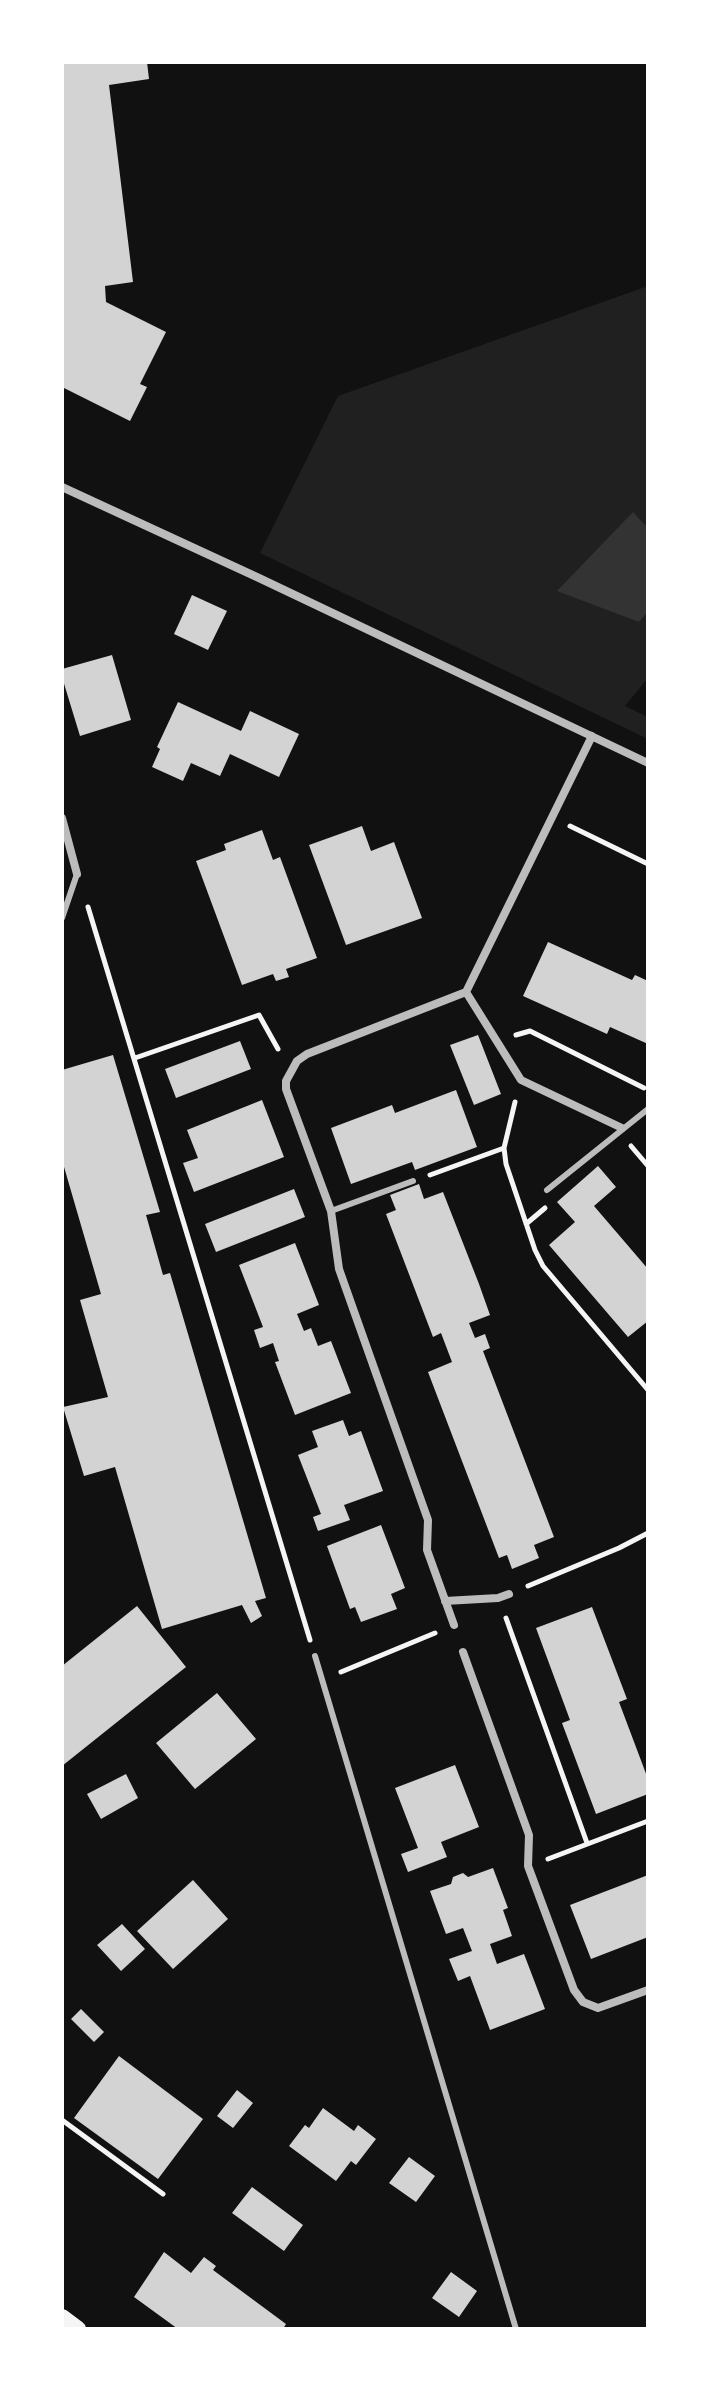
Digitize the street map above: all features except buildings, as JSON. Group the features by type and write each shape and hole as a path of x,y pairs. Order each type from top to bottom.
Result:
{"main road":[{"path":"62,2317 78,2329"}],"street":[{"path":"62,487 648,763"},
{"path":"454,1625 427,1550 428,1520 339,1269 331,1211 286,1089 289,1072 307,1054 466,992 592,736"},
{"path":"62,818 77,874"},
{"path":"466,992 521,1080 622,1128"},
{"path":"445,1601 498,1598 509,1594"},
{"path":"463,1652 529,1835 528,1866 574,1990 583,2002 598,2008 648,1990"}],"lane":[{"path":"62,918 77,874"},
{"path":"547,1190 648,1109"},
{"path":"331,1211 413,1181"},
{"path":"315,1656 516,2329"}],"path":[{"path":"552,817 648,864"},
{"path":"77,874 315,1656"},
{"path":"135,1058 259,1015 289,1072"},
{"path":"497,1040 530,1031 648,1090"},
{"path":"521,1080 504,1148 506,1164 543,1266 648,1390"},
{"path":"423,1177 504,1148"},
{"path":"509,1594 648,1533"},
{"path":"498,1598 587,1843"},
{"path":"322,1680 454,1625"},
{"path":"528,1866 648,1821"},
{"path":"62,2120 163,2194"},
{"path":"110,2155 116,2148"}],"shaded area":[{"path":"648,286 648,528 632,512 639,622 648,612 648,678 625,706 648,717 648,739 260,553 338,396"},
{"path":"633,512 648,528 648,612 639,622 557,591"}]}
